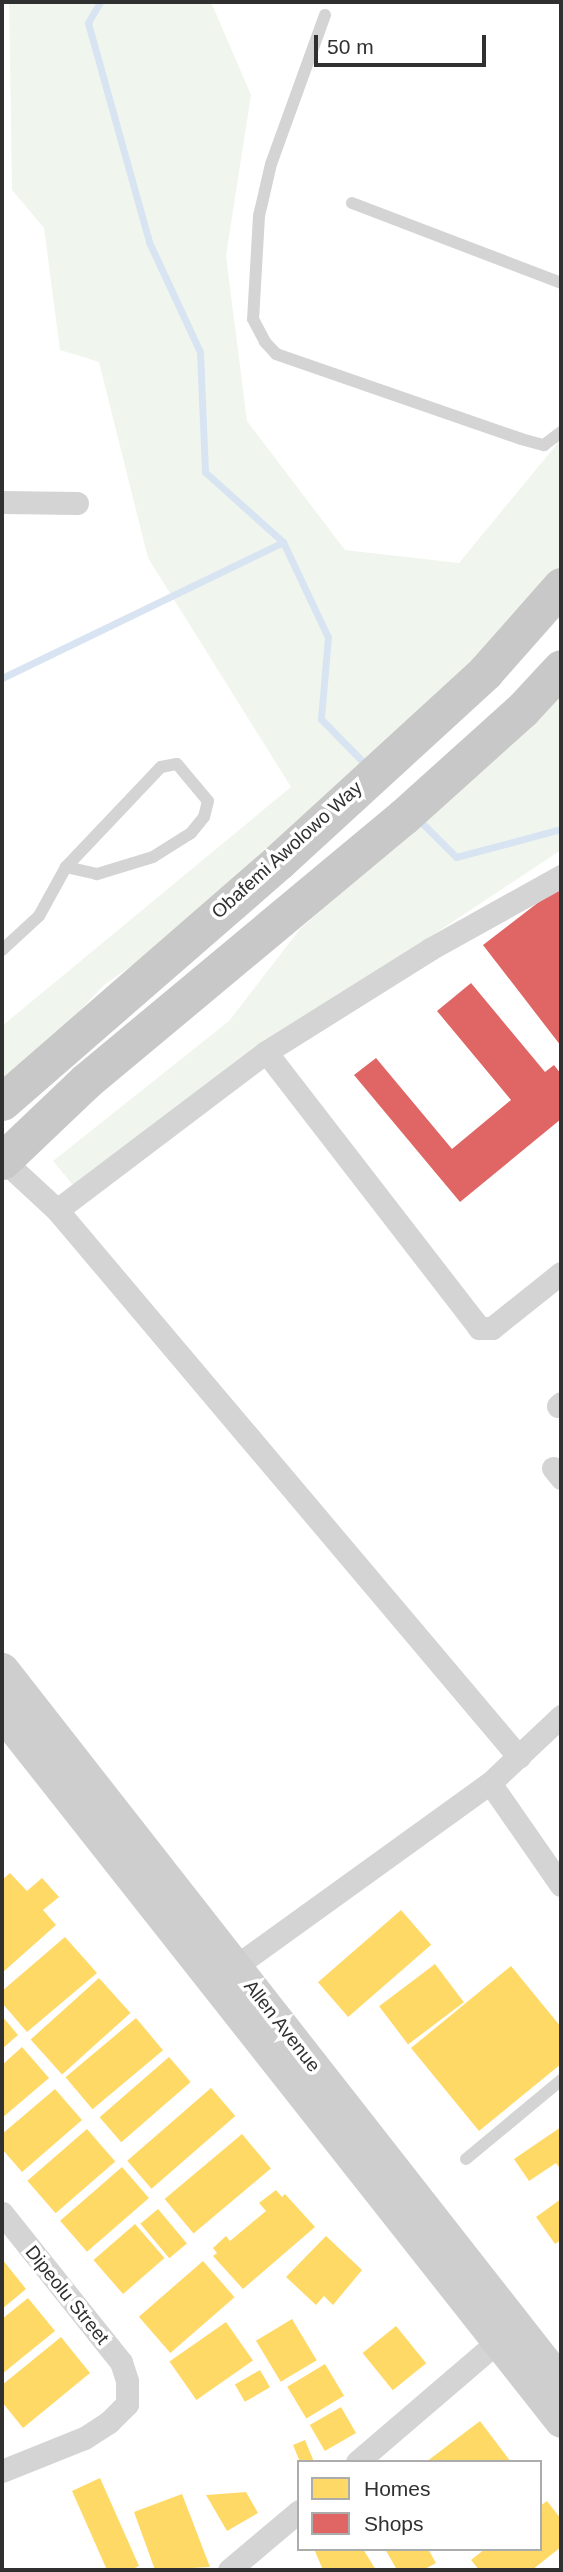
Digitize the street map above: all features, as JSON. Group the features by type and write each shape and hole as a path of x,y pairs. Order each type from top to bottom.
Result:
{"main road":[{"name":"Obafemi Awolowo Way","path":"2,1102 278,862 485,672 561,586"},
{"path":"2,1160 86,1081 311,898 522,710 561,668"},
{"path":"2,1085 129,994"},
{"name":"Allen Avenue","path":"2,1669 561,2383"},
{"name":"Allen Avenue","path":"2,1713 561,2421"}],"street":[{"path":"2,502 77,503"},
{"path":"57,1210 266,1052 430,949 561,876"},
{"path":"266,1052 479,1328 492,1328 561,1273"},
{"path":"2,1160 57,1210 519,1757"},
{"path":"236,1966 490,1783 561,1716"},
{"path":"490,1783 561,1885"},
{"name":"Dipeolu Street","path":"2,2213 121,2362 127,2381 127,2404 109,2422 2,2471"},
{"path":"359,2460 498,2341"},
{"path":"229,2570 297,2513"}],"lane":[{"path":"325,15 271,164 259,216 253,319 265,342 275,354 521,439 544,445 561,432"},
{"path":"352,203 561,283"},
{"path":"2,950 39,916 66,867 161,767 177,764 208,801 204,817 191,833 153,857 97,874 66,867"},
{"path":"466,2159 561,2080"}],"shaded area":[{"path":"9,2 211,2 251,95 226,256 247,421 345,550 459,563 561,439 561,577 183,930 104,985 2,1093 2,1026 291,787 148,558 99,362 60,350 44,228 12,190"},
{"path":"561,694 561,850 240,1063 73,1185 53,1161 229,1021 300,929"}],"building: Homes":[{"path":"10,1873 27,1891 42,1878 59,1897 43,1910 56,1925 2,1973 2,1880"},
{"path":"401,1910 431,1945 348,2017 318,1982"},
{"path":"65,1937 97,1973 27,2032 2,2003 2,1991"},
{"path":"435,1964 464,2002 408,2044 379,2006"},
{"path":"511,1966 561,2027 561,2064 479,2131 411,2048"},
{"path":"99,1978 130,2013 62,2074 31,2040"},
{"path":"2,2016 18,2035 2,2049"},
{"path":"136,2018 163,2050 93,2109 66,2077"},
{"path":"22,2047 49,2078 2,2118 2,2065"},
{"path":"169,2057 191,2082 121,2142 100,2117"},
{"path":"211,2088 235,2116 152,2189 127,2161"},
{"path":"55,2089 82,2120 22,2172 2,2149 2,2134"},
{"path":"561,2127 561,2170 556,2163 529,2181 514,2159"},
{"path":"87,2129 115,2161 56,2213 27,2181"},
{"path":"242,2134 271,2168 194,2233 165,2199"},
{"path":"122,2167 149,2198 87,2252 60,2221"},
{"path":"276,2190 282,2197 285,2194 315,2227 243,2289 213,2256 217,2253 213,2248 226,2236 230,2241 266,2211 259,2203"},
{"path":"561,2199 561,2240 555,2244 536,2217"},
{"path":"158,2209 187,2243 169,2258 140,2224"},
{"path":"135,2224 165,2258 123,2294 93,2260"},
{"path":"326,2236 362,2270 333,2305 324,2296 316,2305 286,2277"},
{"path":"2,2259 26,2289 2,2309"},
{"path":"203,2261 234,2297 170,2353 139,2317"},
{"path":"28,2298 55,2331 2,2374 2,2319"},
{"path":"292,2319 317,2360 281,2382 256,2341"},
{"path":"226,2322 253,2361 196,2400 169,2362"},
{"path":"396,2326 426,2363 393,2390 363,2353"},
{"path":"61,2337 90,2373 23,2428 2,2402 2,2385"},
{"path":"325,2364 344,2396 306,2418 287,2387"},
{"path":"260,2370 270,2387 245,2402 235,2384"},
{"path":"341,2407 356,2433 325,2451 310,2425"},
{"path":"480,2421 509,2460 429,2460"},
{"path":"305,2440 313,2460 299,2460 293,2445"},
{"path":"100,2478 139,2566 130,2570 107,2570 72,2491"},
{"path":"246,2492 258,2513 227,2531 206,2495"},
{"path":"182,2494 210,2567 155,2570 134,2512"},
{"path":"547,2501 561,2519 561,2547 532,2570 479,2570 471,2560 482,2551 542,2551 542,2505"},
{"path":"315,2551 364,2551 376,2570 323,2570"},
{"path":"386,2551 429,2551 436,2563 423,2570 397,2570"}],"building: Shops":[{"path":"561,885 561,1046 483,945"},
{"path":"471,983 545,1072 554,1065 561,1074 561,1119 460,1202 354,1075 376,1058 452,1149 511,1100 437,1011"}],"waterway":[{"path":"100,2 88,23 149,242 200,352 205,472 283,542 328,637 321,719 368,767"},
{"path":"2,678 283,542"},
{"path":"420,821 456,857 561,829"}]}
